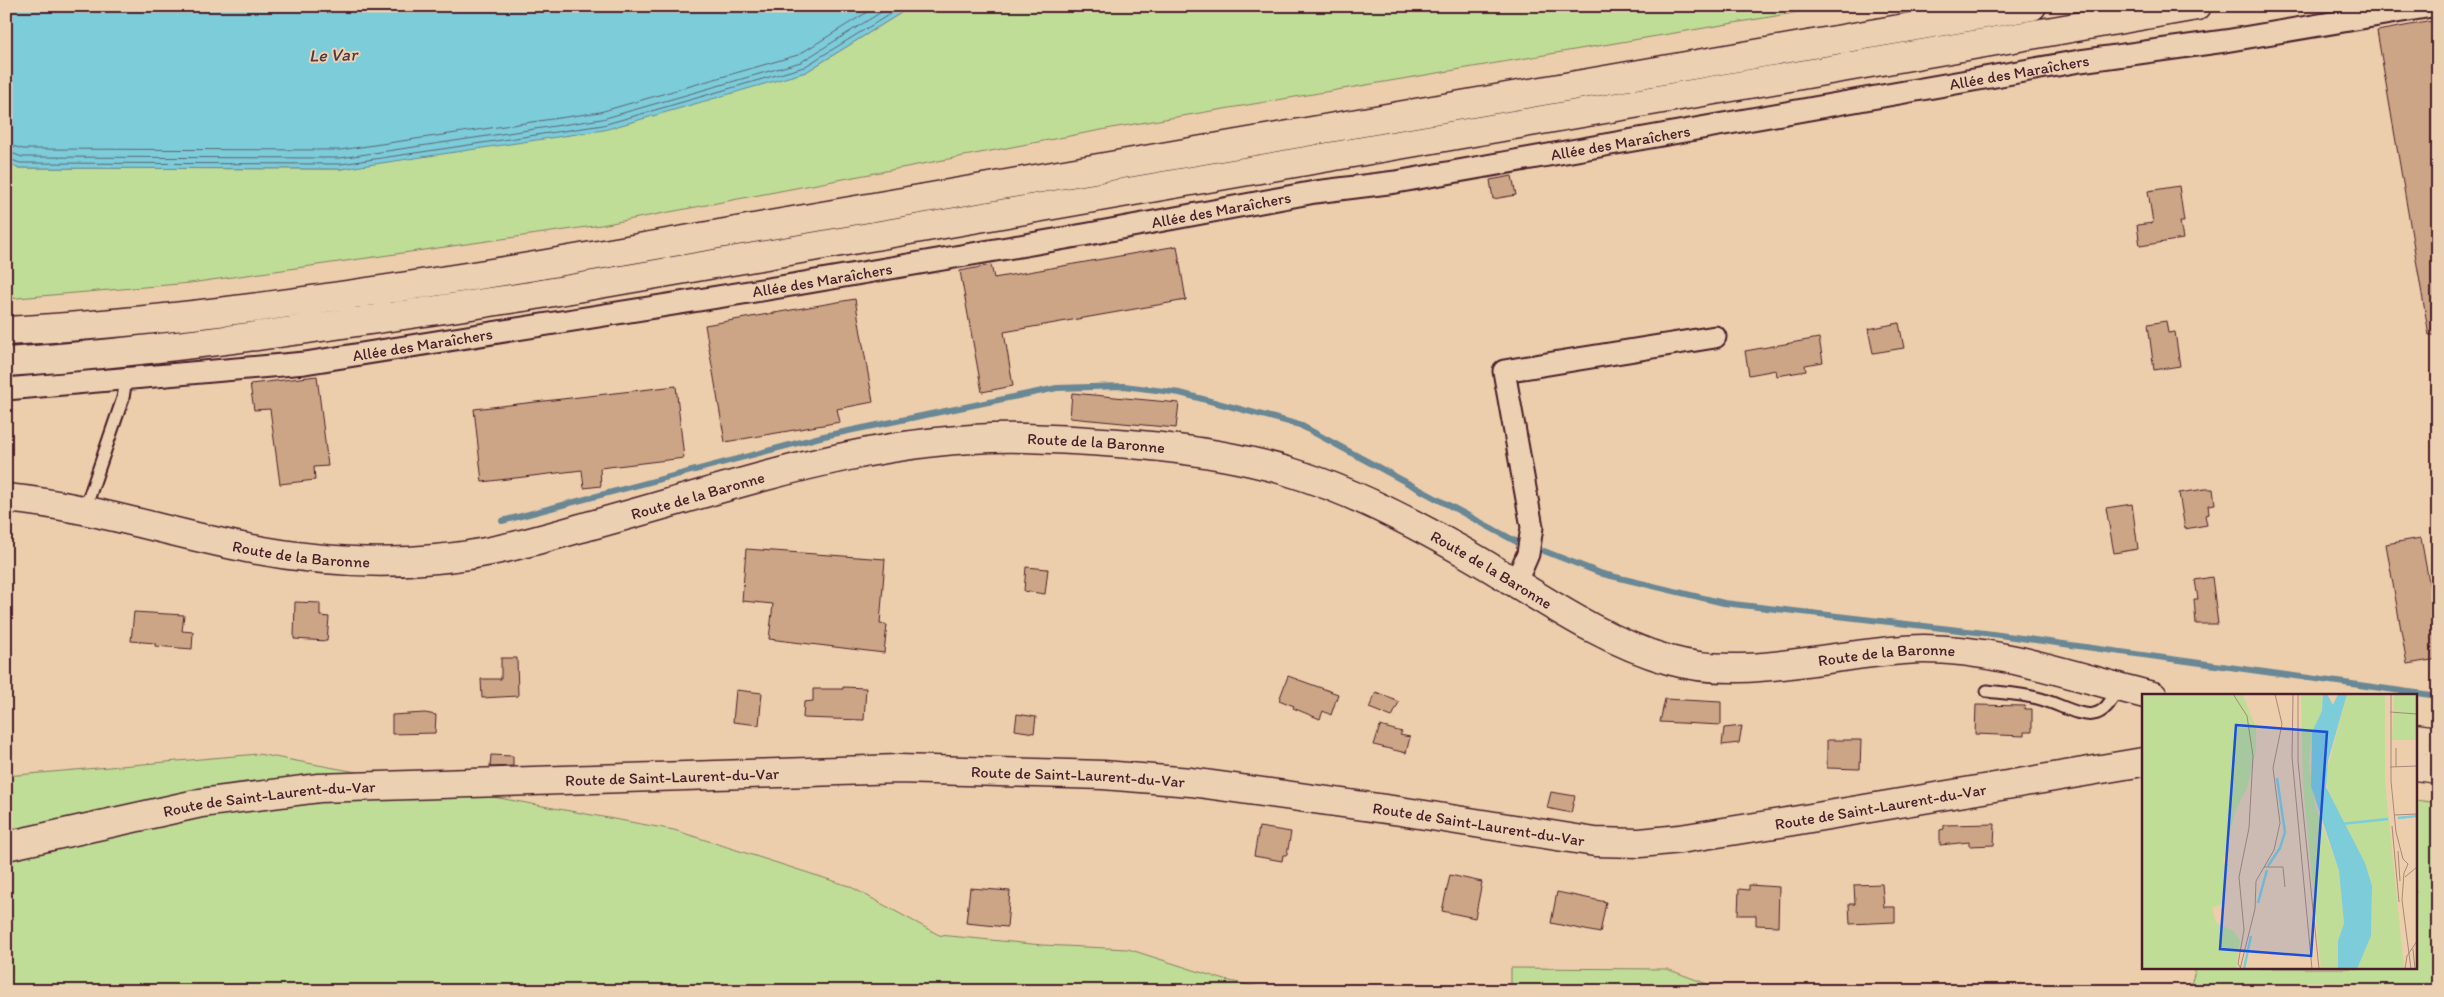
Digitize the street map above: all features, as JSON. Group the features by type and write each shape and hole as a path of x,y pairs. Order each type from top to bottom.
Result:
{"main road":[{"path":"6,331 79,326 369,293 2032,6"},
{"path":"6,362 83,357 195,344 341,325 530,296 2197,6"},
{"name":"Route de la Baronne","path":"6,498 85,509 244,547 291,555 338,559 431,560 509,548 791,470 906,445 968,440 1031,439 1190,450 1289,472 1327,484 1373,505 1463,552 1582,624 1632,648 1675,662 1722,669 1852,654 1941,649 1986,654 2145,694"},
{"path":"2416,738 2438,741"},
{"name":"Route de Saint-Laurent-du-Var","path":"6,846 201,803 319,788 899,769 1103,776 1191,782 1400,810 1595,842 1640,843 1680,839 1793,821 2142,762"},
{"path":"2416,766 2438,769"}],"street":[{"name":"Allée des Maraîchers","path":"6,389 305,363 718,297 1089,234 1315,192 1406,180 2080,61 2224,41 2432,6"},
{"path":"1515,584 1528,554 1532,527 1504,371 1715,337"}],"lane":[{"path":"85,509 123,398 126,379"},
{"path":"1986,691 2038,698 2081,714 2095,714 2104,710 2113,700 2117,687"}],"green space":[{"path":"912,6 1835,6 1117,127 601,225 190,283 6,299 6,162 18,168 341,169 806,72"},
{"path":"258,754 674,830 849,886 939,935 1042,945 1128,949 1225,980 1276,991 6,991 6,776"},
{"path":"2416,800 2438,803 2438,991 2189,991 2195,970 2416,970"},
{"path":"1511,968 1667,969 1726,991 1511,991"}],"water":[{"name":"Le Var","path":"6,6 912,6 806,72 604,130 341,169 18,168 6,162"}],"building":[{"path":"2438,20 2438,335 2429,335 2377,31"},
{"path":"1512,176 1516,195 1493,199 1490,180"},
{"path":"2179,186 2184,222 2180,222 2183,239 2140,246 2137,225 2153,223 2148,191"},
{"path":"1177,246 1186,300 1004,332 1013,386 982,392 960,271 991,265 994,278"},
{"path":"855,299 873,402 837,409 840,422 725,442 705,325"},
{"path":"2166,321 2168,333 2175,332 2180,366 2154,370 2148,324"},
{"path":"1899,323 1904,348 1873,353 1868,329"},
{"path":"1819,338 1823,362 1805,365 1806,371 1777,376 1776,370 1749,375 1745,351"},
{"path":"317,376 328,466 314,467 315,480 280,484 270,409 254,410 250,384"},
{"path":"676,386 684,458 600,468 601,486 584,488 582,470 482,482 474,409"},
{"path":"1072,393 1179,403 1176,428 1070,418"},
{"path":"2213,489 2215,504 2208,505 2209,514 2205,515 2207,525 2185,529 2179,493"},
{"path":"2132,504 2138,549 2114,553 2106,508"},
{"path":"2421,538 2438,632 2438,659 2407,664 2386,544"},
{"path":"746,549 885,559 880,624 887,625 884,653 769,639 773,604 742,601"},
{"path":"1026,567 1048,569 1045,594 1024,591"},
{"path":"2212,577 2218,624 2196,624 2194,599 2198,599 2195,580"},
{"path":"295,602 320,603 320,616 329,617 327,641 294,639"},
{"path":"134,612 184,615 182,631 193,632 192,649 155,646 155,643 131,641"},
{"path":"501,658 517,658 518,696 482,698 481,679 501,679"},
{"path":"1288,676 1338,694 1331,715 1323,711 1320,719 1279,700"},
{"path":"843,687 866,688 864,720 803,718 804,702 813,701 813,689 843,689"},
{"path":"736,690 762,693 759,725 733,722"},
{"path":"1376,692 1399,702 1392,717 1369,708"},
{"path":"1665,699 1721,702 1721,725 1660,722"},
{"path":"1976,705 2025,706 2024,709 2032,709 2032,732 2024,732 2024,736 1975,734"},
{"path":"425,713 436,715 435,733 392,734 392,715"},
{"path":"1017,714 1036,717 1034,733 1015,730"},
{"path":"1380,726 1402,732 1400,735 1410,737 1406,753 1374,745"},
{"path":"1742,726 1739,743 1722,745 1724,728"},
{"path":"1827,740 1861,740 1860,769 1827,768"},
{"path":"491,755 513,756 513,766 490,767"},
{"path":"1551,792 1575,796 1571,813 1547,808"},
{"path":"1995,824 1994,845 1969,846 1969,842 1940,845 1940,830 1944,829 1944,825"},
{"path":"1259,827 1291,832 1287,855 1283,855 1282,861 1254,856"},
{"path":"1450,875 1482,882 1475,918 1442,911"},
{"path":"1882,884 1884,907 1895,907 1895,922 1850,924 1849,904 1855,904 1854,885"},
{"path":"1749,885 1779,887 1778,926 1756,925 1756,915 1738,915 1739,889 1749,890"},
{"path":"970,888 1010,891 1007,927 966,923"},
{"path":"1557,892 1606,902 1600,933 1551,923"}],"waterway":[{"path":"502,521 824,436 1057,388 1124,386 1180,393 1300,425 1517,542"},
{"path":"1544,551 1603,574 1724,603 1985,633 2438,696"}]}
